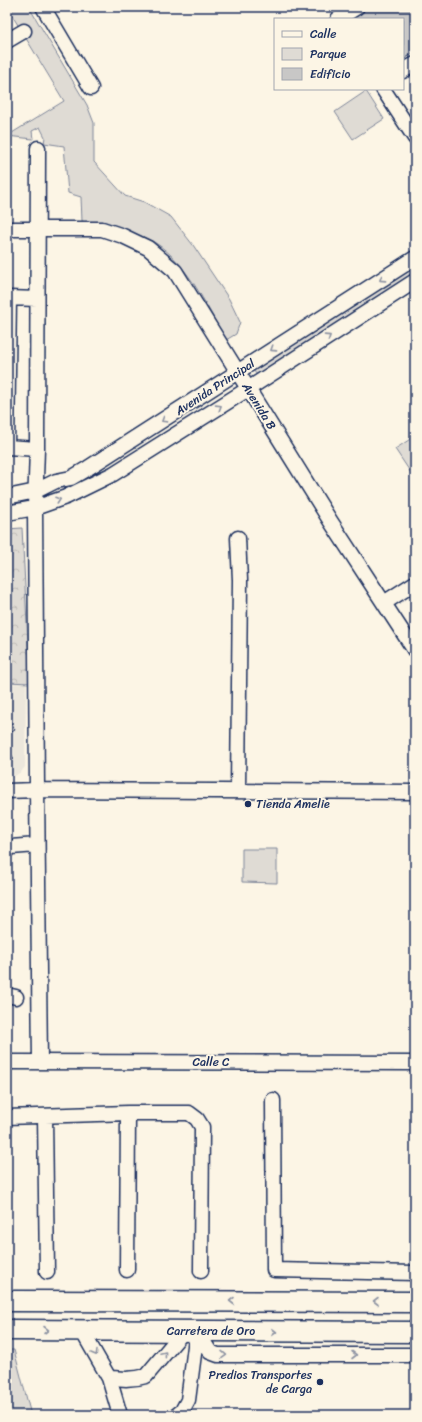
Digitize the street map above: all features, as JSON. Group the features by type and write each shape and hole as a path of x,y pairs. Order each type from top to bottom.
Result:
{"highway":[{"path":"7,1290 47,1291 108,1300"},
{"path":"7,1301 108,1300 415,1302"},
{"name":"Carretera de Oro","path":"7,1330 415,1332"}],"street":[{"path":"43,7 91,88"},
{"path":"336,17 357,7"},
{"path":"7,41 24,31"},
{"path":"404,70 415,64"},
{"path":"384,90 415,138"},
{"path":"38,148 37,449 35,508 40,1062"},
{"name":"Avenida B","path":"7,229 102,230 123,236 148,248 175,271 331,522 415,651"},
{"name":"Avenida Principal","path":"7,497 36,491 56,481 71,478 179,411 238,371 415,258"},
{"name":"Avenida Principal","path":"7,513 35,508 66,497 113,474 415,281"},
{"path":"37,299 9,298 7,448 37,449"},
{"path":"238,538 240,580 238,791"},
{"path":"384,602 415,583"},
{"path":"7,791 415,792"},
{"path":"7,850 11,847 37,845"},
{"name":"Calle C","path":"7,1062 415,1063"},
{"path":"273,1100 274,1270 415,1273"},
{"path":"127,1270 128,1113"},
{"path":"7,1117 128,1113 189,1113 197,1119 202,1127 201,1271"},
{"path":"45,1116 48,1272"},
{"path":"81,1330 108,1378 120,1415"},
{"path":"108,1378 127,1380 146,1376 190,1332"},
{"path":"190,1332 210,1352 218,1355 415,1355"},
{"path":"177,1415 182,1411 188,1400 190,1332"}],"shaded area":[{"path":"26,683 25,767 21,772 13,777 7,777 7,684"}],"green space":[{"path":"7,7 29,7 87,105 94,123 94,162 125,196 144,202 171,217 193,245 229,299 240,322 236,334 226,340 184,269 161,247 148,239 132,233 82,221 81,197 68,193 64,146 44,143 45,137 40,127 32,131 33,139 7,136 64,101"},
{"path":"366,91 384,119 353,139 335,112"},
{"path":"415,264 415,275 259,375 257,375 253,370"},
{"path":"415,436 415,470 411,473 395,449"},
{"path":"22,528 30,683 7,682 7,529"},
{"path":"242,849 277,849 277,883 242,882"},
{"path":"7,1350 14,1350 31,1415 7,1415"}],"building":[{"path":"364,7 415,7 413,10 415,13 415,52 404,59 404,18 348,18"},
{"path":"7,716 15,730 7,735"},
{"path":"7,747 14,759 7,763"}],"place":[{"name":"Tienda Amelie","path":"248,804"},
{"name":"Predios Transportes de Carga","path":"320,1382"}]}
